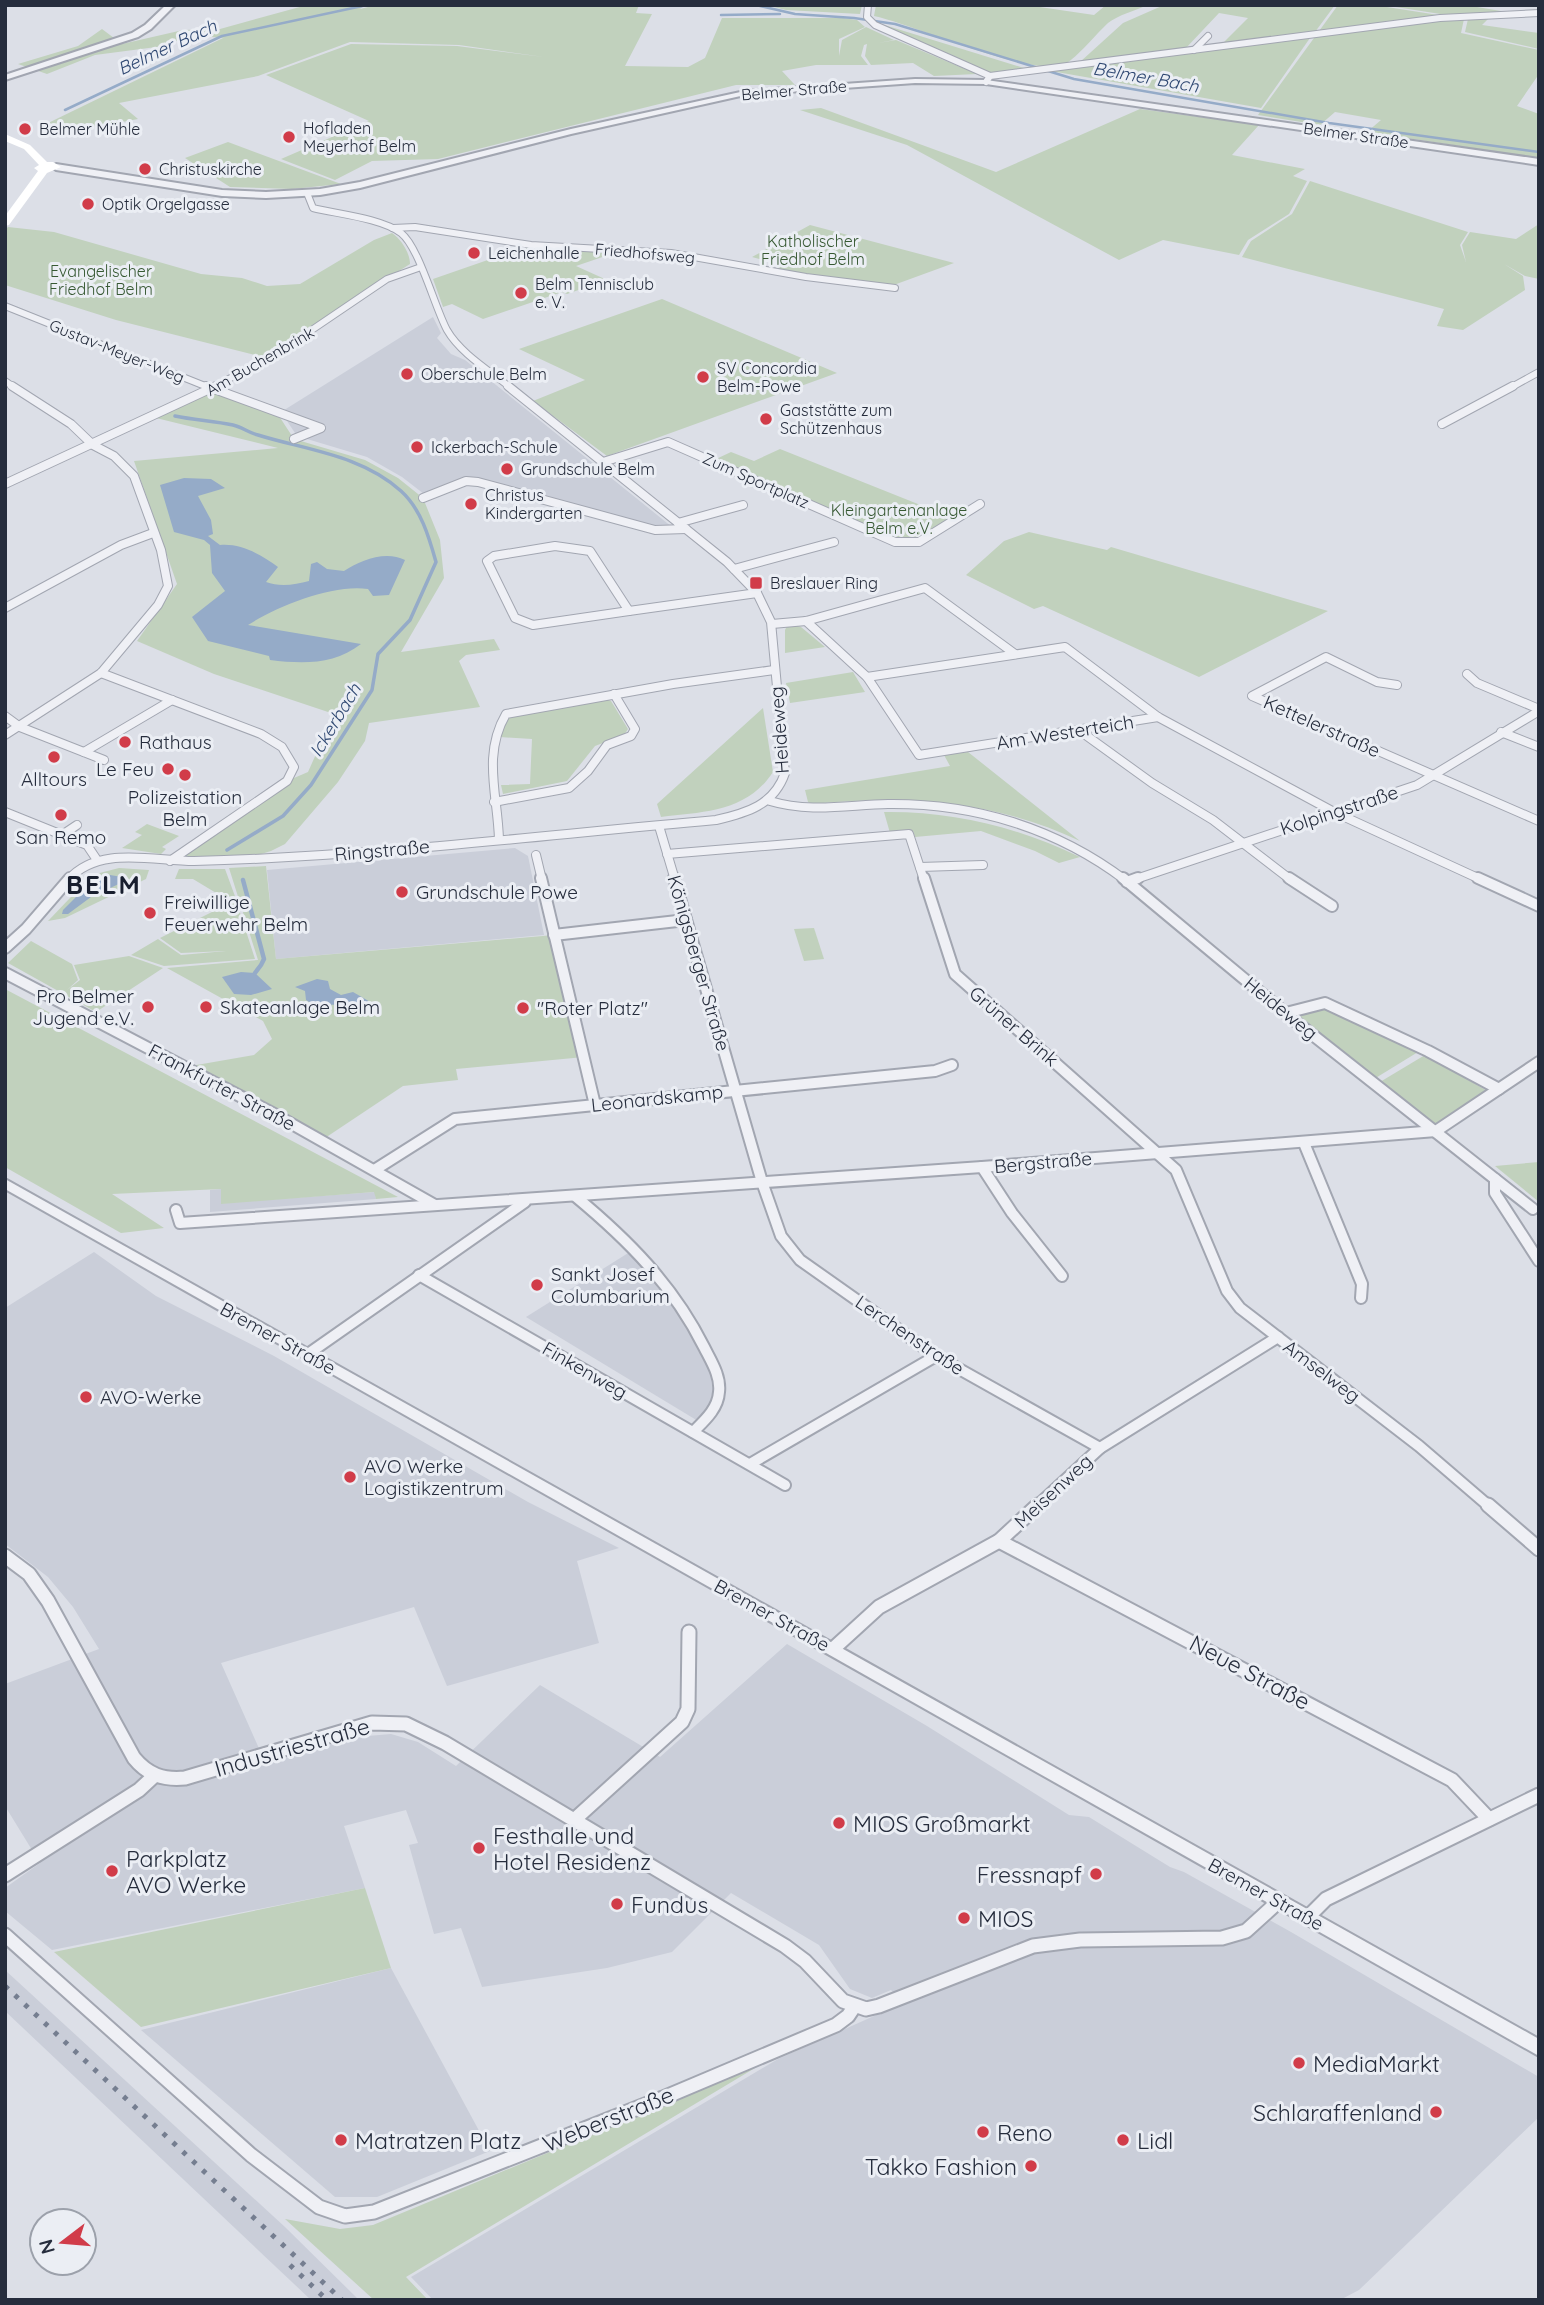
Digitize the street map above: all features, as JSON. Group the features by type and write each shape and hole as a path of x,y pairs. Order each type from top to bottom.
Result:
{"main road":[{"path":"5,138 27,147 44,167"},
{"path":"5,223 44,167 54,164 56,167"}],"street":[{"path":"5,78 135,35 148,27 171,5"},
{"path":"868,9 870,22 988,79 1051,68 1440,18 1539,13"},
{"path":"1194,50 1208,36"},
{"name":"Belmer Straße","path":"56,167 222,193 307,193 360,185 571,132 745,93 925,80 988,79 1539,162"},
{"path":"307,193 313,208 393,228"},
{"name":"Friedhofsweg","path":"393,228 415,227 531,244 671,253 806,277 895,288"},
{"name":"Heideweg","path":"393,228 408,242 443,322 461,347 686,529 734,569 757,593 772,624 785,773 782,788 770,801 797,809 891,804 935,806 997,817 1044,832 1078,847 1127,882 1286,1013 1533,1209"},
{"name":"Am Buchenbrink","path":"5,484 214,389 331,319 404,270 421,267"},
{"name":"Gustav-Meyer-Weg","path":"5,306 214,389 321,428 294,439"},
{"path":"1442,424 1539,372"},
{"path":"5,381 71,424 93,445 114,456 134,476 153,533 162,550 168,586 158,606 101,673 5,736"},
{"name":"Zum Sportplatz","path":"603,462 668,442 895,542 919,542 980,504"},
{"path":"423,498 466,481 478,482 654,530 686,529"},
{"path":"678,523 743,505"},
{"path":"5,608 121,545 153,533"},
{"path":"734,569 834,542"},
{"path":"628,612 590,551 581,547 567,545 494,556 487,561 515,618 533,625 628,612 757,593"},
{"path":"772,624 806,621 925,588 1015,654"},
{"name":"Am Westerteich","path":"806,621 867,677 919,755 1158,717"},
{"name":"Am Westerteich","path":"867,677 1065,647 1158,717"},
{"name":"Kettelerstraße","path":"1397,685 1377,682 1326,657 1252,696 1539,821"},
{"path":"499,840 491,763 497,726 506,714 731,674 774,670"},
{"path":"101,673 278,743 290,754 294,767 287,781 170,861"},
{"path":"1467,674 1477,683 1539,710"},
{"path":"494,802 569,788 589,771 598,754 607,745 631,736 635,729 614,694"},
{"path":"85,752 172,700"},
{"name":"Kolpingstraße","path":"1127,882 1417,785 1539,710"},
{"path":"5,716 20,727 104,760"},
{"path":"1158,717 1334,812 1539,906"},
{"path":"1080,731 1152,783 1213,820 1308,893 1332,906"},
{"path":"1501,732 1539,747"},
{"name":"Ringstraße","path":"97,860 274,859 499,840 733,817 770,801"},
{"path":"5,812 87,845 97,860 76,871 26,929 5,948"},
{"path":"62,835 78,825"},
{"name":"Königsberger Straße","path":"659,825 762,1182"},
{"name":"Grüner Brink","path":"667,854 909,834 955,974 1158,1153"},
{"path":"536,855 595,1105"},
{"path":"920,867 983,865"},
{"path":"554,935 686,920"},
{"name":"Frankfurter Straße","path":"5,973 376,1169 435,1205"},
{"path":"1286,1013 1325,1003 1428,1051 1499,1089"},
{"name":"Bergstraße","path":"176,1209 180,1223 982,1167 1436,1131 1539,1062"},
{"name":"Leonardskamp","path":"376,1169 455,1119 934,1071 952,1065"},
{"path":"1304,1143 1362,1284 1360,1298"},
{"name":"Amselweg","path":"1158,1153 1176,1170 1227,1291 1240,1308 1419,1446 1539,1549"},
{"path":"982,1167 1012,1213 1062,1276"},
{"path":"1495,1180 1495,1193 1539,1261"},
{"name":"Lerchenstraße","path":"762,1182 781,1236 800,1260 936,1356 1100,1448"},
{"name":"Bremer Straße","path":"5,1183 1539,2048"},
{"path":"575,1196 619,1232 657,1270 693,1324 719,1380 718,1401 693,1432"},
{"path":"308,1354 527,1200"},
{"name":"Finkenweg","path":"419,1275 785,1485"},
{"name":"Meisenweg","path":"833,1649 879,1607 999,1541 1100,1448 1278,1337"},
{"path":"750,1464 936,1356"},
{"name":"Neue Straße","path":"999,1541 1452,1780 1489,1819"},
{"path":"5,1556 29,1574 48,1601 134,1758 143,1770 153,1777 139,1790 5,1875"},
{"path":"574,1820 682,1723 688,1709 689,1632"},
{"name":"Industriestraße","path":"153,1777 168,1780 185,1778 349,1728 391,1722 420,1728 785,1946 805,1961 843,2001 854,2007"},
{"path":"1308,1917 1326,1899 1539,1795"},
{"path":"854,2007 866,2009 879,2006 1033,1946 1080,1940 1222,1938 1247,1931 1279,1901"},
{"name":"Weberstraße","path":"5,1935 251,2155 319,2207 345,2216 374,2212 663,2098 836,2025 848,2016 854,2007"}],"shaded area":[{"path":"433,317 441,333 437,338 451,354 465,360 672,527 656,527 483,479 462,478 424,494 402,477 367,457 297,436 281,412"},
{"name":"Grundschule Powe","path":"515,848 528,856 544,935 276,959 267,870"},
{"path":"221,1189 221,1203 375,1192 376,1199 210,1212 210,1190"},
{"path":"633,1250 685,1322 714,1381 711,1402 698,1421 526,1317"},
{"path":"94,1252 156,1296 274,1356 528,1502 619,1548 577,1561 599,1643 447,1686 414,1607 221,1663 265,1762 356,1737 391,1734 418,1742 456,1766 540,1685 660,1757 787,1644 927,1726 1069,1815 1089,1817 1170,1867 1184,1872 1291,1932 1539,2077 1539,2117 1359,2290 1340,2300 433,2300 411,2277 778,2059 903,2003 891,1990 872,1998 850,1989 819,1945 731,1893 672,1952 607,1968 482,1987 461,1928 434,1934 409,1845 418,1843 406,1810 344,1826 365,1888 52,1950 5,1911 5,1888 40,1863 5,1806 5,1684 99,1649 73,1607 48,1577 5,1544 5,1308"},
{"path":"391,1968 490,2151 377,2197 335,2197 141,2030"},
{"path":"5,1970 285,2227 359,2300 311,2300 5,2011"}],"green space":[{"path":"307,5 365,5 360,9 376,5 639,5 636,13 652,14 625,66 688,67 705,58 722,18 843,18 857,20 865,27 839,39 839,56 842,40 866,27 894,40 878,43 896,40 977,74 934,76 913,63 871,65 865,56 867,44 864,45 861,56 868,65 816,65 782,71 795,85 736,85 438,159 372,161 335,180 281,159 369,121 266,75 351,44 457,46 544,57 459,45 350,42 258,76 119,103 138,119 86,129 76,125 61,131 44,125 223,38 191,35 164,46 95,55 47,74 18,64 78,46 102,29 122,44 183,30 220,29"},
{"path":"766,5 862,5 860,14 786,10"},
{"path":"876,5 1026,5 1094,15 1106,5 1147,5 1108,23 1070,61 1049,67 1001,58 874,16"},
{"path":"1164,5 1335,5 1315,32 1222,44 1248,18 1219,13 1186,48 1080,62 1123,23"},
{"path":"1338,5 1374,5 1464,19 1461,33 1539,50 1539,74 1517,106 1539,114 1539,158 1367,132 1381,120 1335,112 1320,125 1258,115"},
{"path":"1383,5 1465,5 1507,12 1453,16"},
{"path":"1489,18 1482,25 1539,33 1539,49 1465,32 1468,19"},
{"path":"878,23 1024,68 991,73"},
{"path":"1310,38 1261,108 1051,71"},
{"path":"821,108 996,172 1140,109 1259,125 1232,155 1305,169 1293,176 1307,181 1289,214 1248,240 1239,255 1163,240 1119,260 907,145 800,110"},
{"path":"228,142 341,184 292,189 230,187 185,158"},
{"path":"1310,181 1468,232 1460,245 1466,262 1462,245 1470,232 1516,239 1539,224 1539,279 1525,276 1504,264 1523,276 1525,290 1463,330 1437,326 1444,309 1242,257 1251,241 1292,214"},
{"name":"Katholischer Friedhof Belm","path":"810,225 954,263 891,286 774,269 782,265 752,257"},
{"name":"Evangelischer Friedhof Belm","path":"8,227 54,232 201,274 242,278 267,286 300,284 374,240 392,233 404,247 410,264 263,357 116,320 5,285 5,230"},
{"path":"531,245 623,250 576,266 607,280 567,294 562,292 483,319 452,304 443,307 433,279"},
{"name":"SV Concordia Belm-Powe","path":"662,299 837,373 607,456 533,401 585,380 519,349"},
{"path":"214,389 277,413 294,439 365,460 398,478 423,498 440,540 444,578 401,652 494,639 500,650 466,655 459,661 480,707 369,723 365,741 338,782 285,844 238,861 170,861 287,781 308,772 334,714 214,674 137,641 177,584 134,461 278,448 156,418"},
{"name":"Kleingartenanlage Belm e.V.","path":"780,449 953,518 916,541 893,540 714,460 731,452 754,461"},
{"path":"1029,532 1107,550 1111,547 1328,611 1199,677 1043,606 1034,609 966,575 1004,541"},
{"path":"787,626 801,627 825,647 785,653 785,630"},
{"path":"853,672 865,692 790,703 786,683"},
{"path":"602,698 611,701 628,729 624,735 595,746 567,781 503,794 501,785 530,784 532,739 500,737 501,725 510,717"},
{"path":"763,708 773,772 762,785 751,795 723,808 661,817 657,804"},
{"path":"968,752 1080,841 1015,817 948,804 880,800 808,802 805,790 950,766 944,755"},
{"path":"884,812 935,814 984,823 1033,837 1080,857 1059,863 981,831 915,837 913,831 890,833"},
{"path":"147,824 179,836 162,847 166,849 161,854 122,848 142,835 135,832"},
{"path":"266,866 276,959 554,935 584,1057 456,1069 458,1080 403,1086 322,1140 185,1067 254,1055 272,1039 263,1021 167,968 258,960 229,868"},
{"path":"119,868 149,870 146,879 65,918 48,921 92,875"},
{"path":"179,869 225,869 236,899 231,902 193,879 175,879"},
{"path":"236,900 255,959 164,966 131,955 158,939 181,955 226,951 181,953 160,938"},
{"path":"814,928 824,959 804,961 794,929"},
{"path":"31,941 72,964 78,980 67,990 80,980 74,965 129,956 163,968 96,1012 8,963"},
{"path":"5,989 398,1197 376,1199 374,1192 221,1204 221,1189 112,1194 164,1228 121,1233 5,1167"},
{"path":"1324,1006 1418,1052 1374,1079 1293,1014"},
{"path":"1425,1055 1489,1092 1436,1127 1380,1082"},
{"path":"1539,1162 1539,1202 1495,1166"},
{"path":"365,1888 391,1968 141,2027 54,1952"},
{"path":"760,2065 406,2277 428,2300 374,2300 285,2219 340,2229 373,2225"}],"water":[{"path":"184,478 211,479 225,488 198,496 211,520 213,534 208,536 220,545 251,551 278,567 266,582 287,585 309,581 311,564 317,562 327,569 344,571 358,563 382,556 405,560 389,595 373,596 368,589 354,588 322,593 290,604 248,625 361,644 329,659 294,662 270,660 269,656 208,641 192,617 225,591 212,573 210,545 204,540 174,532 160,485"},
{"path":"110,875 122,877 125,881 91,897 68,914 62,914 85,888"},
{"path":"241,972 255,973 272,989 251,995 234,994 222,977"},
{"path":"317,979 328,981 330,989 341,995 353,992 379,1007 369,1013 351,1005 320,1005 306,1000 305,991 295,987"}],"waterway":[{"name":"Belmer Bach","path":"65,110 222,36 367,5"},
{"name":"Belmer Bach","path":"756,5 795,14 895,24 1074,79 1329,123 1539,152"},
{"path":"721,15 780,14"},
{"name":"Ickerbach","path":"175,416 233,425 255,434 333,455 369,469 401,491 414,506 427,533 436,562 410,620 378,654 372,690 311,785 283,816 227,850"},
{"path":"243,880 264,959 262,963"},
{"path":"255,973 261,965"}],"railway":[{"path":"5,1986 342,2300"},
{"path":"290,2265 327,2300"}],"place":[{"name":"Belmer Mühle","path":"25,129"},
{"name":"Hofladen Meyerhof Belm","path":"289,137"},
{"name":"Christuskirche","path":"145,169"},
{"name":"Optik Orgelgasse","path":"88,204"},
{"name":"Leichenhalle","path":"474,253"},
{"name":"Belm Tennisclub e. V.","path":"521,293"},
{"name":"Oberschule Belm","path":"407,374"},
{"name":"SV Concordia Belm-Powe","path":"703,377"},
{"name":"Gaststätte zum Schützenhaus","path":"766,419"},
{"name":"Ickerbach-Schule","path":"417,447"},
{"name":"Grundschule Belm","path":"507,469"},
{"name":"Christus Kindergarten","path":"471,504"},
{"name":"Breslauer Ring","path":"756,583"},
{"name":"Rathaus","path":"125,742"},
{"name":"Alltours","path":"54,757"},
{"name":"Le Feu","path":"168,769"},
{"name":"Polizeistation Belm","path":"185,775"},
{"name":"San Remo","path":"61,815"},
{"name":"Grundschule Powe","path":"402,892"},
{"name":"Freiwillige Feuerwehr Belm","path":"150,913"},
{"name":"Pro Belmer Jugend e.V.","path":"148,1007"},
{"name":"Skateanlage Belm","path":"206,1007"},
{"name":"\"Roter Platz\"","path":"523,1008"},
{"name":"Sankt Josef Columbarium","path":"537,1285"},
{"name":"AVO-Werke","path":"86,1397"},
{"name":"AVO Werke Logistikzentrum","path":"350,1477"},
{"name":"MIOS Großmarkt","path":"839,1823"},
{"name":"Festhalle und Hotel Residenz","path":"479,1848"},
{"name":"Parkplatz AVO Werke","path":"112,1871"},
{"name":"Fressnapf","path":"1096,1874"},
{"name":"Fundus","path":"617,1904"},
{"name":"MIOS","path":"964,1918"},
{"name":"MediaMarkt","path":"1299,2063"},
{"name":"Schlaraffenland","path":"1436,2112"},
{"name":"Reno","path":"983,2132"},
{"name":"Matratzen Platz","path":"341,2140"},
{"name":"Lidl","path":"1123,2140"},
{"name":"Takko Fashion","path":"1031,2166"}],"district":[{"name":"BELM","path":"104,884"}]}
